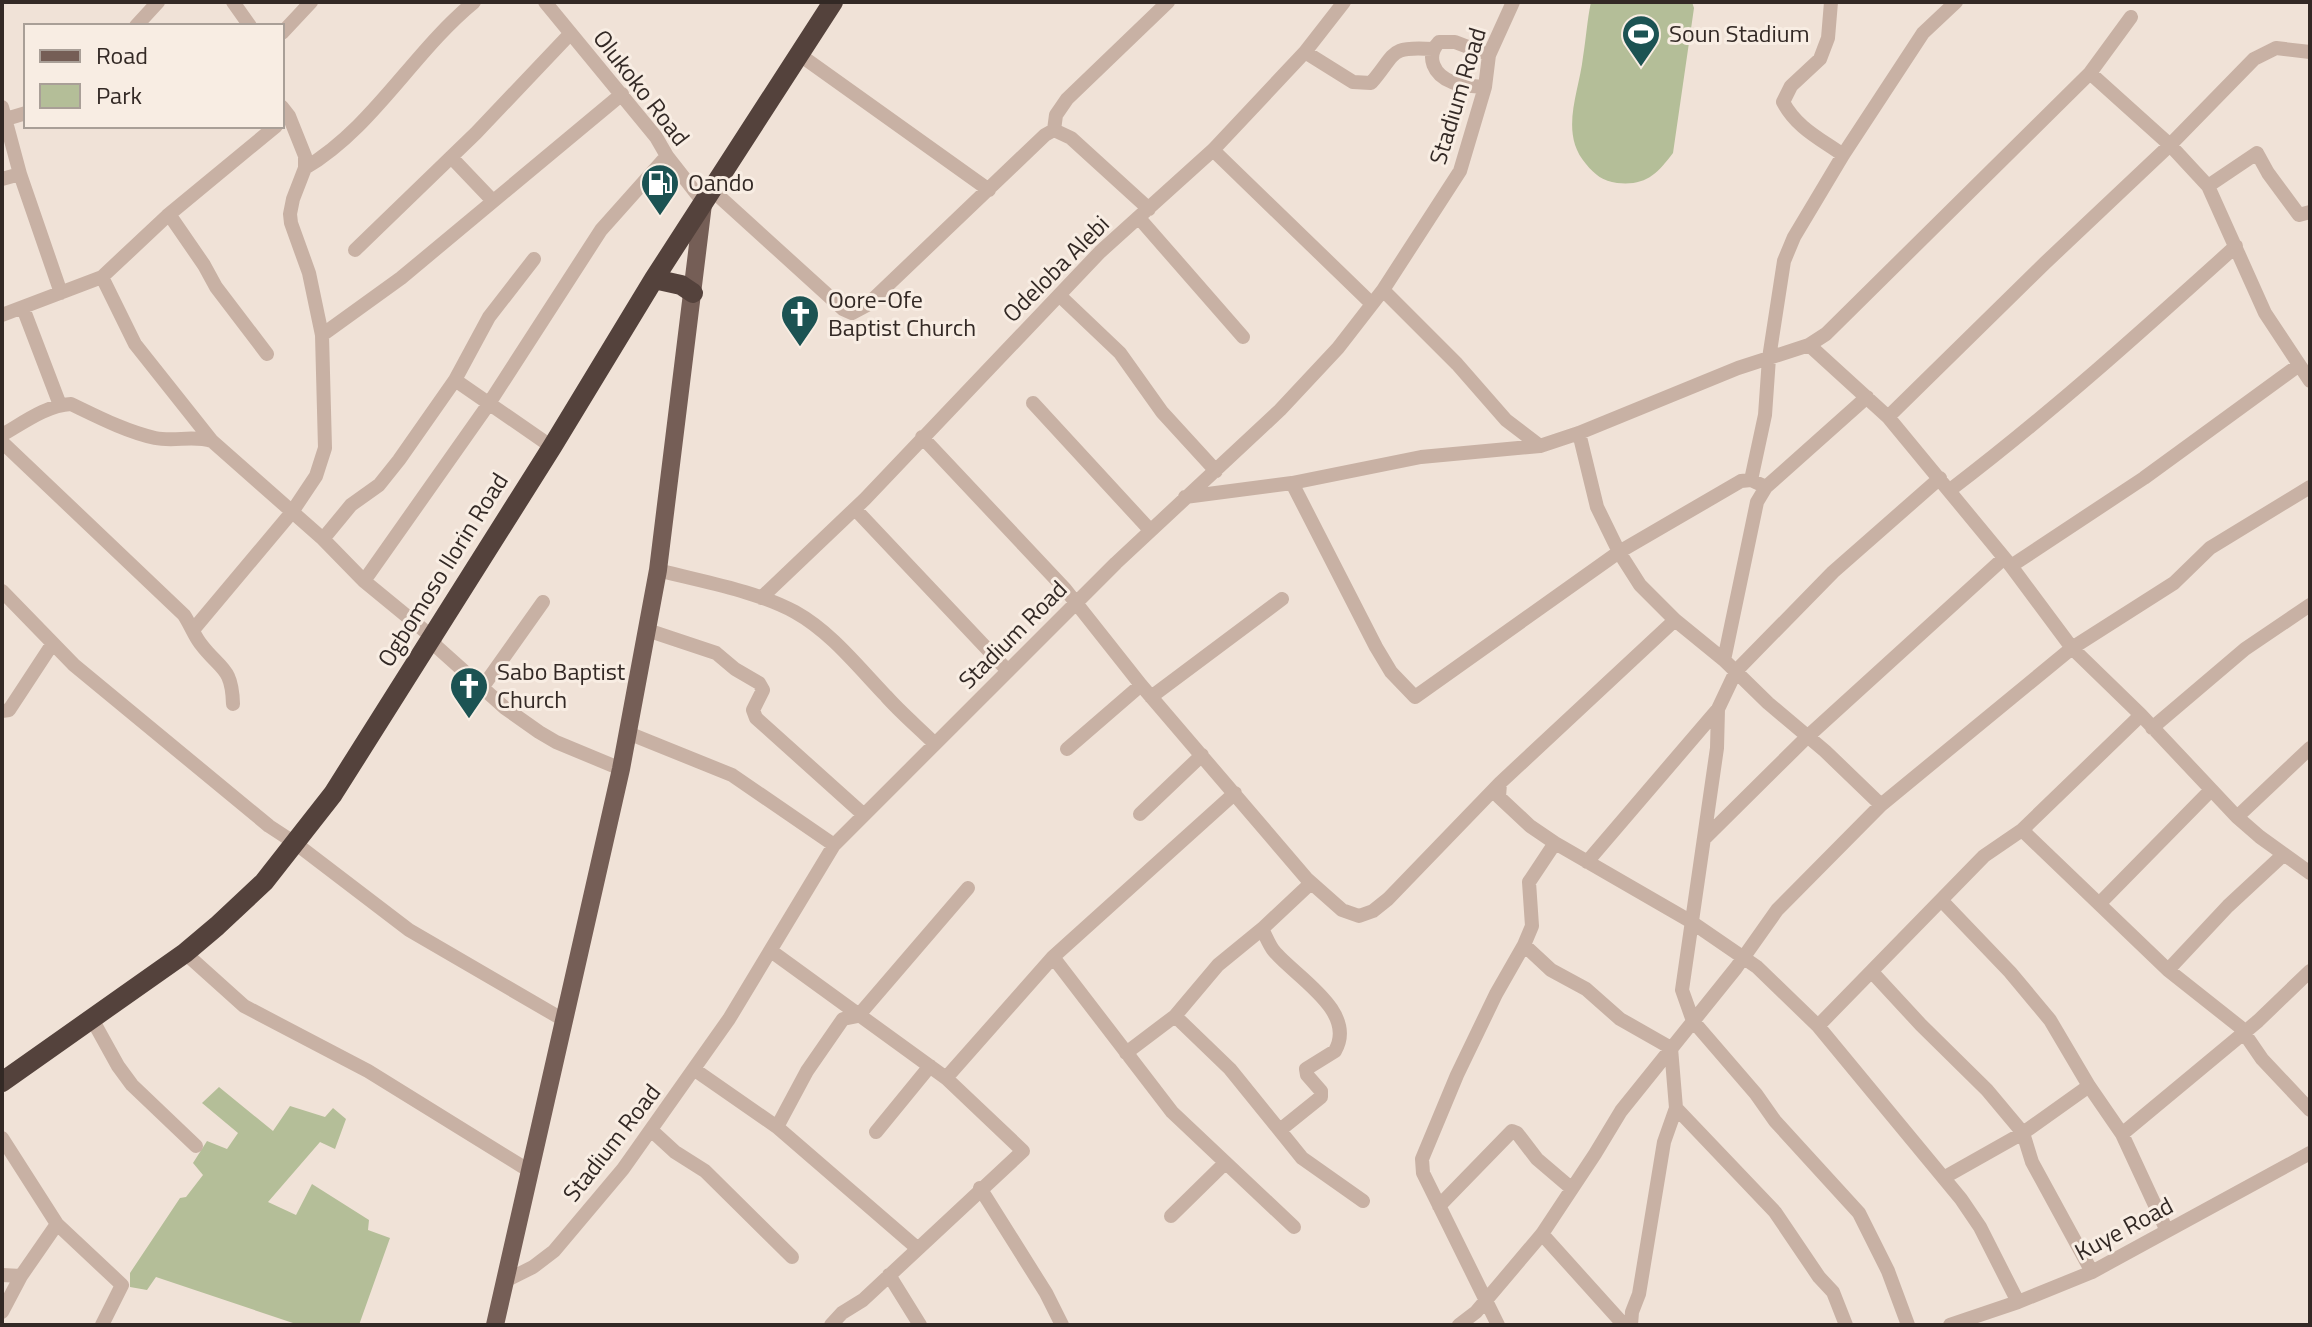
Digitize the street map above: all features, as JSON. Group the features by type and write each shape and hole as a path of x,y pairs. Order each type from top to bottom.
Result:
{"highway":[{"name":"Ogbomoso Ilorin Road","path":"2,1082 185,953 264,882 333,794 654,279 833,2"},
{"path":"654,279 681,285 693,293"}],"main road":[{"path":"495,1325 628,733 658,570 707,196"}],"street":[{"path":"138,24 158,2"},
{"path":"233,2 249,24"},
{"path":"284,31 311,2"},
{"path":"305,168 330,153 350,135 427,47 474,2"},
{"name":"Olukoko Road","path":"545,2 622,94 667,156 707,196 843,309 852,313 867,305 989,190"},
{"path":"1054,130 1056,115 1067,99 1168,2"},
{"name":"Odeloba Alebi","path":"761,598 855,509 1100,252 1213,150 1305,52 1344,2"},
{"name":"Stadium Road","path":"505,1281 533,1267 554,1251 623,1169 695,1070 834,845 1150,530 1216,471 1338,348 1383,290 1460,171 1485,87 1489,55 1513,2"},
{"path":"1831,2 1828,38 1820,59 1791,86 1783,102 1790,115 1808,133 1843,155"},
{"path":"1751,480 1765,415 1769,358 1784,261 1794,237 1843,155 1923,33 1956,2"},
{"path":"1185,497 1292,483 1421,457 1540,446 1579,433 1685,388 1809,345 1826,334 2028,137 2090,73 2131,17"},
{"path":"355,250 451,157 570,34"},
{"path":"1485,87 1454,83 1437,74 1431,62 1433,49 1439,42 1455,42 1489,55"},
{"path":"1305,52 1361,84 1371,83 1391,56 1402,48 1433,49"},
{"path":"1888,417 2170,145 2254,59 2276,48 2310,52"},
{"path":"800,55 989,190 1045,135 1054,130"},
{"path":"2090,73 2170,145 2208,186 2265,313 2310,381"},
{"path":"322,335 401,278 622,94"},
{"path":"4,113 20,174 61,293"},
{"path":"193,630 292,512 316,476 325,448 322,335 309,273 291,223 293,199 305,168 305,156 284,115"},
{"path":"2,315 102,277 167,216 274,128"},
{"path":"1054,130 1071,138 1144,214 1243,337"},
{"path":"1213,150 1371,303"},
{"path":"2208,186 2257,153 2299,215 2310,212"},
{"path":"364,581 488,405 601,230 667,156"},
{"path":"451,157 492,200"},
{"path":"2,179 20,174"},
{"path":"167,216 173,220 216,287 267,354"},
{"path":"1587,862 1718,709 1736,671 1843,563 1945,484 2024,434 2236,246"},
{"path":"323,539 359,497 379,485 455,380 489,317 534,259"},
{"path":"102,277 135,344 212,441 323,539 364,581 431,636 437,647 505,708 556,742 621,769"},
{"path":"1383,290 1457,364 1506,420 1540,446"},
{"path":"1059,295 1120,353 1162,412 1216,471"},
{"path":"23,308 60,405"},
{"path":"1809,345 1888,417 2008,562 2072,648 2141,715 2237,817 2310,873"},
{"path":"1705,838 1806,738 2008,562 2144,478 2299,365"},
{"path":"455,380 552,447"},
{"path":"1724,660 1757,502 1766,487 1867,397"},
{"path":"1033,403 1150,530"},
{"path":"2,435 60,405 71,404 153,438 212,441"},
{"path":"1579,433 1597,507 1619,552 1640,585 1881,805"},
{"path":"922,437 1065,589 1146,691 1311,883 1342,910 1359,916 1373,911 1500,783 1675,620"},
{"path":"2,442 184,615 199,642 227,672 232,683 233,704"},
{"path":"1292,483 1376,647 1391,672 1415,697 1619,552 1741,481 1751,480 1766,487"},
{"path":"1459,1325 1486,1300 1542,1234 1621,1111 1777,910 1881,805 2072,648 2174,583 2210,548 2310,487"},
{"path":"855,509 1008,671"},
{"path":"658,570 761,598 795,612 820,629 935,744"},
{"path":"2,591 74,665 269,826 409,930 562,1019"},
{"path":"1067,749 1282,599"},
{"path":"482,688 543,602"},
{"path":"2152,728 2245,649 2310,605"},
{"path":"647,630 716,653 759,683 763,690 753,710 756,718 864,815"},
{"path":"2,711 9,710 53,643"},
{"path":"1718,709 1717,748 1682,990 1693,1021 1756,1094 1775,1121 1859,1213 1888,1271 1908,1325"},
{"path":"1818,1026 1984,856 2022,830 2141,715"},
{"path":"628,733 732,775 834,845"},
{"path":"2237,817 2310,748"},
{"path":"1140,814 1202,755"},
{"path":"1500,783 1499,797 1506,805 1555,843 1690,921 1757,967 1818,1026 1945,1177 1980,1227 2018,1302"},
{"path":"2100,903 2210,791"},
{"path":"946,1078 1053,957 1235,793"},
{"path":"2022,830 2168,970 2245,1032 2262,1059 2310,1110"},
{"path":"1498,1325 1421,1167 1457,1075 1532,926 1529,882 1555,843"},
{"path":"2168,970 2228,906 2283,855"},
{"path":"1126,1053 1175,1016 1218,965 1311,883"},
{"path":"777,1127 807,1071 843,1019 858,1016 968,888"},
{"path":"1942,901 2010,972 2050,1020 2122,1134 2167,1231"},
{"path":"1262,929 1275,953 1311,984 1331,1009 1340,1034 1335,1051 1306,1069 1307,1075 1321,1091 1321,1097 1280,1130"},
{"path":"1524,945 1551,970 1586,989 1620,1019 1671,1048"},
{"path":"771,951 946,1078 1023,1151 831,1325"},
{"path":"185,953 244,1006 368,1071 528,1170"},
{"path":"1053,957 1172,1112 1294,1227"},
{"path":"2122,1134 2245,1032 2310,971"},
{"path":"1872,972 1987,1090 2023,1133 2032,1162 2092,1272"},
{"path":"1175,1016 1230,1069 1312,1167 1363,1201"},
{"path":"92,1019 132,1085 196,1146"},
{"path":"1631,1325 1664,1142 1676,1108 1671,1048"},
{"path":"876,1132 930,1066"},
{"path":"695,1070 777,1127 917,1248"},
{"path":"1945,1177 2023,1133 2089,1086"},
{"path":"1676,1108 1775,1212 1819,1277 1833,1292 1846,1325"},
{"path":"651,1130 675,1152 705,1171 792,1257"},
{"path":"1439,1206 1512,1131 1537,1159 1571,1188"},
{"path":"2,1138 57,1224 122,1285 102,1325"},
{"name":"Kuye Road","path":"1950,1325 2092,1272 2310,1153"},
{"path":"1171,1216 1224,1164"},
{"path":"980,1188 1046,1293 1062,1325"},
{"path":"2,1312 21,1276 57,1224"},
{"path":"1542,1234 1624,1325"},
{"path":"2,1275 21,1276"},
{"path":"889,1275 920,1325"}],"green space":[{"path":"1591,2 1692,2 1694,8 1673,153 1656,173 1636,183 1617,183 1600,177 1586,164 1574,139 1573,112"},
{"path":"219,1087 273,1131 290,1106 325,1117 333,1108 346,1119 335,1149 320,1142 268,1202 296,1215 312,1184 369,1220 368,1230 390,1238 359,1325 299,1325 156,1277 147,1290 130,1287 130,1273 180,1198 186,1197 203,1175 193,1163 207,1141 227,1149 238,1133 202,1103"}],"place":[{"name":"Soun Stadium","path":"1641,68"},
{"name":"Oando","path":"660,217"},
{"name":"Oore-Ofe Baptist Church","path":"800,348"},
{"name":"Sabo Baptist Church","path":"469,720"}]}
